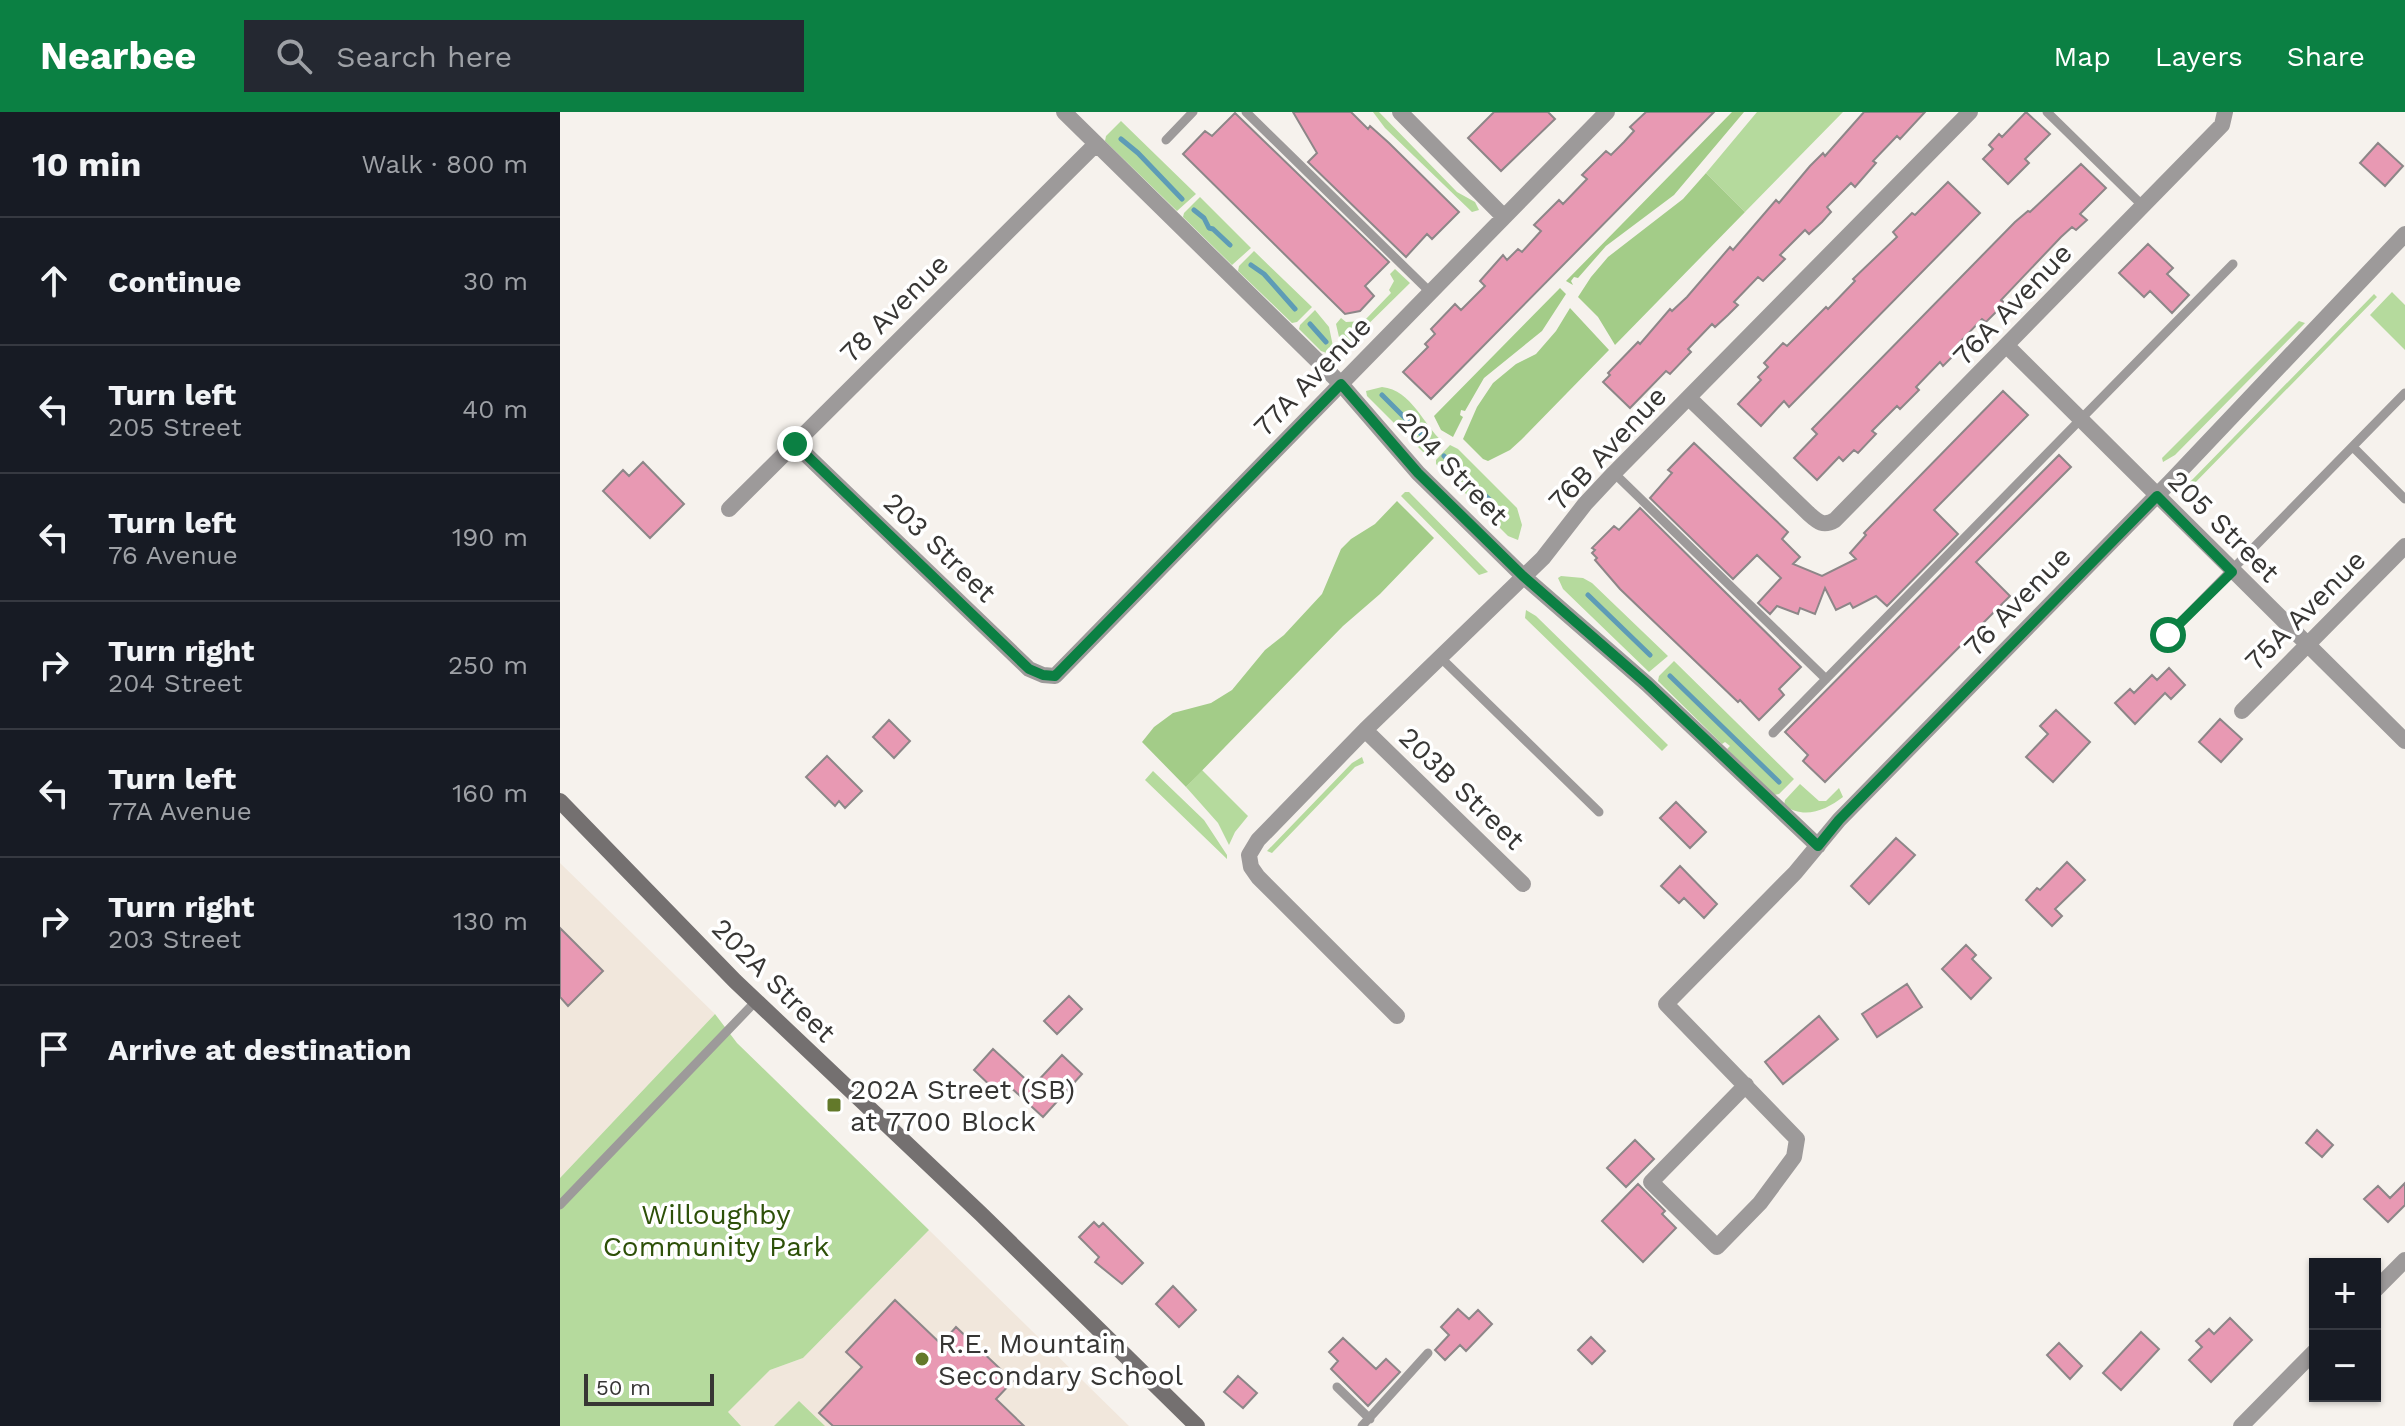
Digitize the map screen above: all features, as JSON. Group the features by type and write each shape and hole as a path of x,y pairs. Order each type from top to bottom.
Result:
{"main road":[{"name":"202A Street","path":"560,801 756,1001 981,1214 1197,1426"}],"street":[{"name":"204 Street","path":"1064,112 1341,384 1418,473 1523,576 1647,684 1818,846"},
{"path":"1400,112 1504,217"},
{"name":"77A Avenue","path":"1055,676 1607,112"},
{"name":"76B Avenue","path":"1397,1016 1258,877 1251,867 1249,855 1258,840 1365,730 1548,552 1614,473 1970,112"},
{"name":"76A Avenue","path":"1689,398 1808,513 1827,525 1852,505 2144,207 2222,125 2225,112"},
{"name":"78 Avenue","path":"729,509 1096,144"},
{"name":"76 Avenue","path":"1746,1085 1666,1004 1818,846 1839,820 2157,496 2405,234"},
{"name":"205 Street","path":"2007,346 2405,741"},
{"name":"203 Street","path":"795,444 1029,669 1055,676"},
{"name":"75A Avenue","path":"2242,711 2405,546"},
{"name":"203B Street","path":"1365,730 1523,884"},
{"path":"1746,1085 1797,1139 1794,1157 1760,1203 1717,1247 1651,1182 1746,1085"},
{"path":"2381,1284 2405,1260"},
{"path":"2241,1426 2309,1357"}],"lane":[{"path":"1166,140 1193,112"},
{"path":"1246,112 1430,292"},
{"path":"2047,112 2144,207"},
{"path":"1773,733 2233,264"},
{"path":"2168,635 2405,393"},
{"path":"2353,447 2405,499"},
{"path":"1614,473 1826,679"},
{"path":"1441,658 1599,812"},
{"path":"560,1205 756,1001"},
{"path":"1337,1387 1366,1423 1428,1353"}],"shaded area":[{"path":"560,863 715,1014 560,1178"},
{"path":"929,1230 1129,1426 741,1426 727,1413 770,1370 803,1358"}],"green space":[{"path":"1373,112 1379,112 1457,192 1475,202 1479,210 1472,212 1385,128"},
{"path":"1732,112 1744,112 1674,195 1606,246 1578,278 1574,277 1571,281 1573,285 1566,281"},
{"path":"1757,112 1843,112 1745,212 1706,173"},
{"path":"1121,121 1196,194 1177,211 1105,141"},
{"path":"1706,173 1745,212 1615,345 1598,317 1578,297 1608,257 1683,199"},
{"path":"1200,197 1251,248 1232,265 1183,217"},
{"path":"1254,251 1312,307 1297,322 1292,323 1238,271"},
{"path":"1395,269 1410,283 1342,350 1336,324 1341,318 1346,322 1364,321 1391,293 1389,290 1394,281 1390,274"},
{"path":"1560,288 1566,294 1542,331 1484,378 1465,411 1461,410 1463,417 1453,437 1441,430 1434,416"},
{"path":"2392,292 2405,305 2405,350 2370,315"},
{"path":"2374,294 2377,297 2185,490 2190,482"},
{"path":"1570,308 1609,350 1510,450 1488,461 1483,459 1463,439 1477,407 1493,383 1516,364 1536,354 1556,331"},
{"path":"1315,310 1329,327 1335,356 1321,351 1299,329"},
{"path":"2299,321 2305,323 2175,455 2163,462 2162,458"},
{"path":"1382,387 1401,394 1409,401 1443,442 1431,454 1426,455 1367,396 1366,391"},
{"path":"1450,445 1458,449 1517,508 1522,525 1518,540 1508,536 1436,464"},
{"path":"1409,492 1488,572 1479,575 1401,496"},
{"path":"1397,501 1434,538 1186,787 1142,742 1154,727 1173,713 1211,703 1232,690 1265,650 1284,635 1322,594 1341,549 1375,524"},
{"path":"1558,578 1583,578 1592,583 1668,656 1649,672 1563,589"},
{"path":"1526,610 1536,616 1668,745 1662,751 1525,618"},
{"path":"1674,661 1794,779 1779,794 1774,795 1727,749 1730,746 1725,742 1722,744 1658,681"},
{"path":"1362,757 1364,763 1355,767 1272,853 1267,851 1352,763"},
{"path":"1202,770 1248,816 1229,845 1218,823 1186,787"},
{"path":"1153,771 1204,820 1227,859 1145,780"},
{"path":"1800,784 1819,801 1826,801 1839,788 1843,797 1815,812 1799,812 1784,805"},
{"name":"Willoughby Community Park","path":"715,1014 737,1043 929,1230 803,1358 770,1370 728,1412 741,1426 560,1426 560,1178"},
{"path":"799,1401 825,1426 774,1426"}],"building":[{"path":"1293,112 1351,112 1368,129 1370,126 1389,143 1459,212 1432,239 1427,234 1406,257 1308,162 1317,153"},
{"path":"1494,112 1548,112 1555,119 1501,171 1468,138"},
{"path":"1646,112 1714,112 1431,399 1403,372 1428,347 1425,344 1435,334 1431,329 1455,304 1461,310 1485,286 1480,281 1503,255 1507,260 1518,249 1522,252 1541,231 1534,225 1559,200 1563,204 1587,179 1582,175 1606,151 1611,155 1634,131 1630,127"},
{"path":"1864,112 1925,112 1900,139 1897,136 1873,161 1876,163 1855,187 1851,183 1827,207 1831,212 1822,222 1809,234 1805,230 1780,255 1785,259 1763,281 1758,277 1734,302 1738,305 1715,327 1712,324 1670,374 1666,371 1630,408 1603,382 1610,375 1608,373 1638,342 1640,344 1670,309 1672,311 1687,297 1730,247 1733,250 1776,200 1779,203 1810,166 1823,153 1825,156"},
{"path":"2026,112 2050,134 2025,159 2029,163 2008,184 1983,159 1993,149 1989,145 1999,134 2002,137"},
{"path":"1235,113 1389,262 1365,286 1374,296 1360,311 1345,314 1183,154 1205,131 1212,136"},
{"path":"2378,143 2403,166 2385,186 2360,163"},
{"path":"2081,164 2106,188 2080,214 2087,220 2061,237 2001,300 2005,303 1986,322 1982,319 1959,343 1962,347 1943,366 1940,362 1916,387 1919,390 1900,409 1897,406 1872,431 1876,434 1858,453 1854,450 1843,461 1839,457 1817,480 1794,458 1817,434 1812,429 2015,222"},
{"path":"1948,182 1980,213 1789,407 1784,401 1761,426 1738,404 1761,380 1758,377 1768,367 1764,363 1783,343 1787,346 1826,307 1828,309 1855,281 1853,279 1897,237 1893,232"},
{"path":"2148,244 2173,268 2167,274 2189,295 2172,313 2150,291 2144,297 2119,273"},
{"path":"2003,391 2028,415 1934,510 1958,534 1887,606 1876,596 1853,608 1850,603 1836,610 1825,588 1815,614 1800,608 1798,614 1777,606 1770,614 1758,603 1781,578 1757,555 1733,579 1650,498 1672,473 1668,470 1694,443 1788,532 1782,539 1800,557 1793,564 1822,576 1856,559 1850,553 1866,535 1864,533"},
{"path":"2059,455 2071,467 1976,562 2010,596 1825,782 1803,761 1808,755 1785,732"},
{"path":"643,462 684,504 650,538 603,491 623,470 629,476"},
{"path":"1640,508 1801,667 1779,689 1784,695 1759,720 1620,589 1595,560 1597,558 1592,553 1595,550 1592,548 1614,526 1619,530"},
{"path":"2169,668 2185,685 2171,699 2165,693 2135,724 2115,703 2130,689 2134,693 2152,675 2157,680"},
{"path":"2056,710 2090,742 2053,782 2026,757 2048,734 2040,726"},
{"path":"2220,719 2242,739 2221,762 2199,742"},
{"path":"889,720 910,741 894,758 873,737"},
{"path":"827,756 862,791 845,808 839,801 835,806 806,777"},
{"path":"1676,802 1706,832 1690,848 1660,818"},
{"path":"1896,838 1915,855 1869,904 1851,886"},
{"path":"2067,862 2085,880 2055,909 2062,916 2052,926 2026,900"},
{"path":"1680,866 1717,904 1704,918 1684,898 1679,903 1661,886"},
{"path":"560,928 603,971 568,1006 560,997"},
{"path":"1966,945 1976,955 1972,959 1991,978 1971,999 1942,969"},
{"path":"1907,984 1922,1007 1877,1037 1862,1014"},
{"path":"1069,996 1082,1009 1057,1034 1044,1021"},
{"path":"1819,1016 1838,1039 1783,1084 1765,1062"},
{"path":"993,1049 1033,1086 1062,1055 1082,1074 1043,1117 1007,1084 998,1093 974,1070"},
{"path":"2317,1130 2333,1145 2322,1157 2306,1143"},
{"path":"1635,1140 1654,1159 1626,1187 1607,1168"},
{"path":"2405,1183 2405,1205 2388,1222 2364,1199 2378,1186 2390,1198"},
{"path":"1638,1184 1665,1211 1662,1214 1676,1228 1643,1262 1602,1221"},
{"path":"1094,1222 1099,1227 1103,1223 1143,1263 1122,1284 1095,1262 1099,1257 1079,1237"},
{"path":"1173,1286 1196,1310 1179,1327 1156,1304"},
{"name":"R.E. Mountain Secondary School","path":"895,1300 941,1344 956,1327 1013,1381 996,1399 1024,1426 833,1426 819,1413 862,1367 846,1352"},
{"path":"1458,1309 1469,1319 1478,1310 1492,1324 1466,1351 1460,1345 1445,1360 1435,1350 1449,1335 1441,1327"},
{"path":"2230,1318 2252,1340 2211,1382 2189,1360 2202,1347 2196,1341 2209,1329 2214,1334"},
{"path":"2141,1332 2159,1349 2121,1390 2103,1373"},
{"path":"1591,1337 1605,1351 1592,1364 1578,1350"},
{"path":"1343,1338 1376,1369 1386,1359 1400,1372 1368,1406 1331,1369 1338,1361 1329,1352"},
{"path":"2059,1343 2082,1366 2070,1379 2047,1355"},
{"path":"1238,1376 1257,1393 1243,1408 1224,1392"}],"waterway":[{"path":"1121,139 1182,199"},
{"path":"1194,210 1204,218 1209,228 1230,245"},
{"path":"1251,265 1264,274 1295,309"},
{"path":"1310,324 1326,342"},
{"path":"1382,395 1430,443"},
{"path":"1444,456 1493,503"},
{"path":"1588,595 1650,655"},
{"path":"1670,676 1779,782"}],"place":[{"name":"202A Street (SB) at 7700 Block","path":"834,1105"},
{"name":"R.E. Mountain Secondary School","path":"922,1359"}],"route":[{"path":"795,444 1029,669 1055,676 1341,384 1418,473 1523,576 1647,684 1818,846 1839,820 2157,496 2232,572 2168,635"}]}
